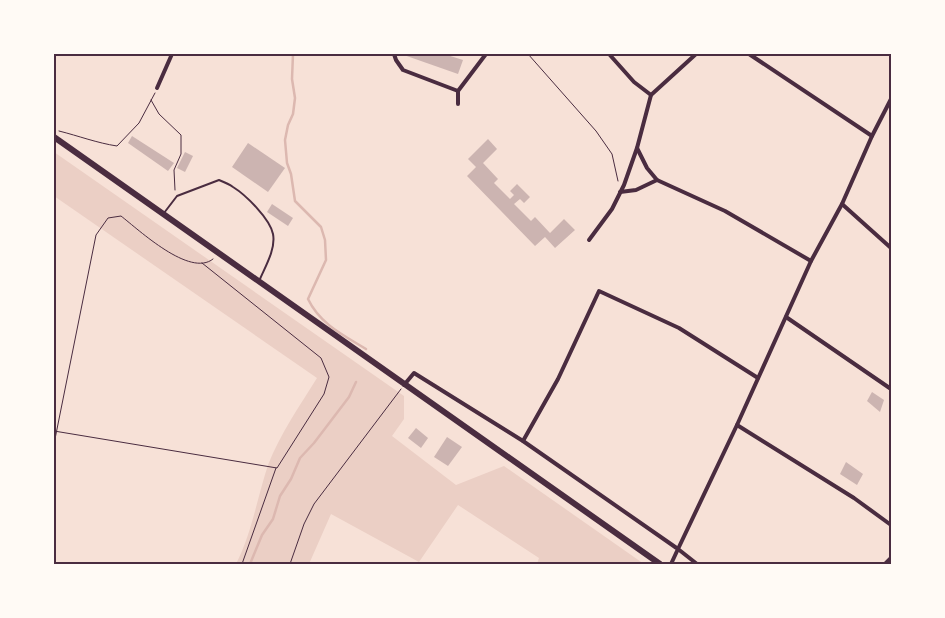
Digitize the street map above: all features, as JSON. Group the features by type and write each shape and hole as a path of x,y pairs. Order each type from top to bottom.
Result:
{"highway":[{"path":"54,133 259,282 660,564"}],"street":[{"path":"157,88 172,54"},
{"path":"394,54 403,70 458,91"},
{"path":"458,104 458,91 486,54"},
{"path":"609,54 634,82 651,95"},
{"path":"589,240 612,208 620,192 637,148 651,95 696,54"},
{"path":"750,54 872,136"},
{"path":"671,564 737,425 811,260 842,204 872,136 891,99"},
{"path":"637,148 647,168 657,180 725,211 811,260"},
{"path":"620,192 636,190 657,180"},
{"path":"842,204 891,248"},
{"path":"524,440 558,379 599,291 679,328 758,378"},
{"path":"786,316 891,389"},
{"path":"404,385 414,373 524,440 697,564"},
{"path":"737,425 854,498 891,525"},
{"path":"885,564 891,558"}],"lane":[{"path":"164,214 177,196 219,180 233,186 248,199 269,223 274,236 272,250 259,282"}],"path":[{"path":"528,54 596,131 612,154 620,192"},
{"path":"54,133 82,136 100,144 117,146 139,123 157,88"},
{"path":"151,100 159,114 181,135 181,154 174,170 174,186 177,196"},
{"path":"54,444 96,235 108,218 120,216 169,253 193,263 208,262 219,253"},
{"path":"202,263 321,358 329,377 324,394 276,468 242,564"},
{"path":"290,564 304,524 314,504 404,385"},
{"path":"55,432 276,468"}],"shaded area":[{"path":"54,152 404,396 404,419 392,436 456,485 504,466 644,564 537,564 539,558 458,505 419,562 331,514 309,564 236,564 246,540 268,465 278,442 317,378 54,196"}],"building":[{"path":"401,54 444,54 463,60 458,74"},
{"path":"132,136 174,163 168,171 128,143"},
{"path":"488,139 497,149 483,163 498,179 494,183 510,199 514,195 510,191 517,184 530,197 524,203 520,199 514,204 531,221 535,217 550,233 564,219 575,230 555,248 545,237 535,246 467,176 476,167 468,159"},
{"path":"248,143 285,168 268,192 232,167"},
{"path":"185,152 193,156 185,172 177,168"},
{"path":"272,204 293,218 288,226 267,212"},
{"path":"872,392 884,400 880,412 867,401"},
{"path":"416,428 428,438 421,448 408,438"},
{"path":"447,437 462,447 448,466 434,457"},
{"path":"846,462 863,474 857,485 840,474"}],"waterway":[{"path":"293,54 292,79 295,98 293,114 288,125 285,140 287,163 291,174 295,201 321,227 325,240 326,260 308,299 313,308 326,322 341,334 366,349"},
{"path":"250,564 262,535 273,519 280,496 291,479 300,458 314,443 349,397 356,382"}]}
